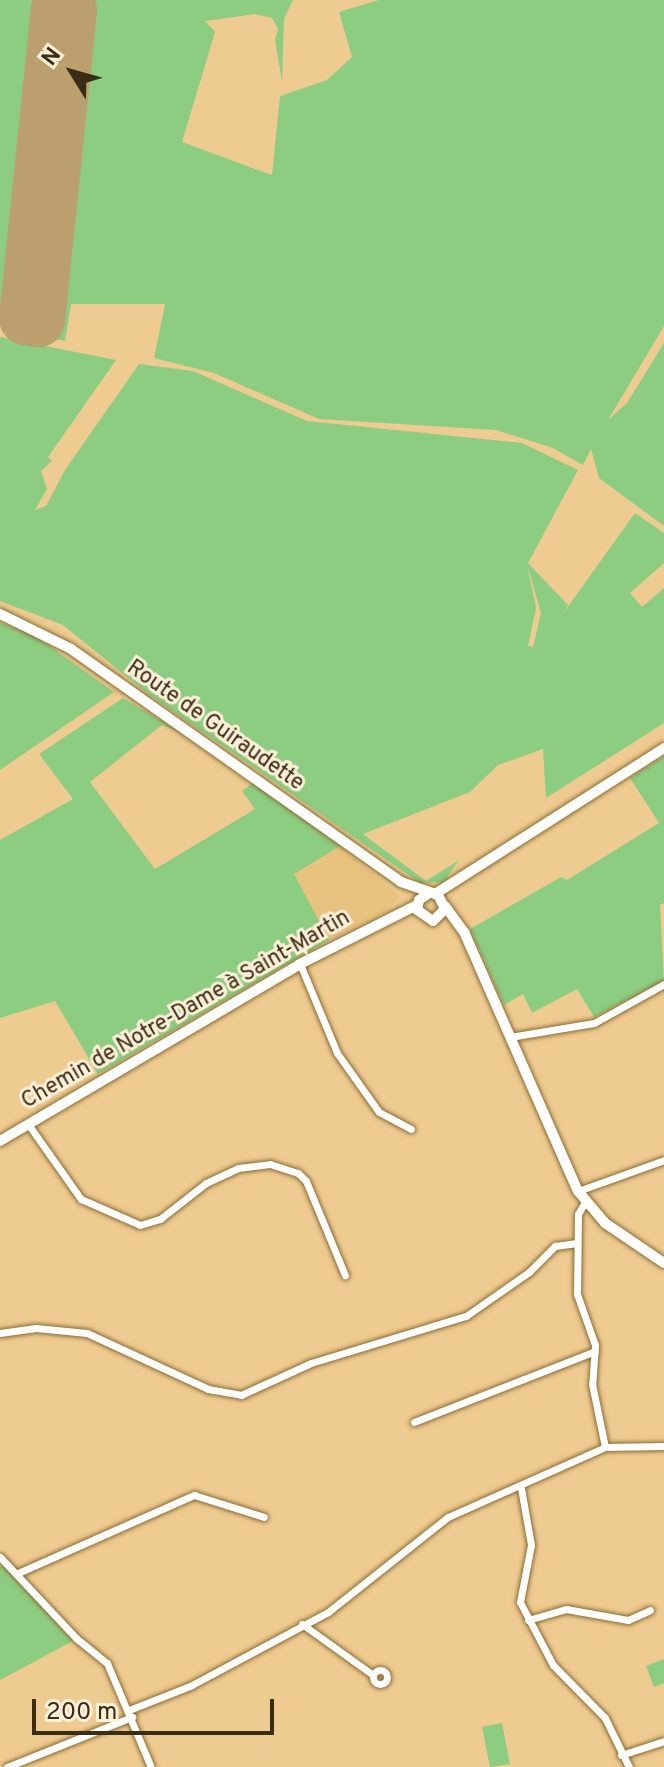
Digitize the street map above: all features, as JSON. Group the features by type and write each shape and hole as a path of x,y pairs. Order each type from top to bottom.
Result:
{"street":[{"name":"Route de Guiraudette","path":"0,614 71,649 401,882 432,893"},
{"path":"664,748 456,881 432,893 461,927 578,1191 605,1223 664,1263"},
{"path":"418,908 430,921 443,909 456,881"},
{"name":"Route de Guiraudette","path":"401,882 418,908"},
{"name":"Chemin de Notre-Dame à Saint-Martin","path":"0,1141 300,964 418,908 432,893"},
{"path":"300,964 337,1053 379,1112 411,1129"},
{"path":"510,1037 594,1023 664,984"},
{"path":"28,1124 81,1199 140,1225 160,1219 206,1183 238,1168 270,1164 298,1173 306,1181 345,1275"},
{"path":"578,1191 664,1160"},
{"path":"585,1202 578,1214 577,1294 595,1351 592,1384 605,1447"},
{"path":"0,1333 36,1328 87,1333 208,1389 241,1395 311,1363 466,1316 517,1281 555,1246 577,1243"},
{"path":"414,1422 595,1351"},
{"path":"7,1767 190,1686 328,1612 448,1517 521,1488 605,1447 664,1446"},
{"path":"521,1488 531,1545 519,1596 528,1620 558,1672 605,1718 629,1767"},
{"path":"18,1573 194,1495 264,1517"},
{"path":"0,1557 76,1638 107,1663 151,1767"},
{"path":"528,1620 566,1609 628,1620 650,1610"},
{"path":"302,1624 373,1675"},
{"path":"621,1755 664,1741"}],"shaded area":[{"path":"340,846 400,896 389,910 329,940 293,874"}],"green space":[{"path":"0,0 293,0 284,19 282,81 275,40 278,29 272,18 255,14 205,21 215,32 182,142 272,175 280,96 327,80 352,57 339,12 379,0 664,0 664,326 608,420 627,403 664,343 664,526 599,478 591,449 583,465 553,448 496,430 319,419 214,373 154,358 165,304 71,304 65,341 0,327"},
{"path":"0,337 116,360 48,457 52,461 41,471 47,489 35,510 46,506 65,470 139,364 193,371 307,421 522,443 578,470 528,563 568,605 562,615 635,513 664,533 664,563 630,593 642,607 664,588 664,723 546,798 543,749 498,765 470,792 363,834 426,881 459,860 444,882 420,883 148,694 63,625 0,601","holes":["527,564 541,613 533,647 528,646 536,608"]},
{"path":"0,623 34,635 114,692 0,770"},
{"path":"123,698 184,734 162,725 90,782 155,869 255,809 242,791 254,782 340,846 294,874 329,940 98,1074 55,1001 0,1018 0,840 73,799 39,754"},
{"path":"664,756 664,903 660,905 664,981 594,1017 577,989 532,1013 523,994 504,1005 470,929 561,877 567,880 659,823 630,778"},
{"path":"4,1565 73,1641 0,1680 0,1567"},
{"path":"664,1659 664,1683 654,1687 646,1666"},
{"path":"502,1723 510,1764 490,1767 482,1727"}],"runway":[{"path":"58,10 70,11 38,320 26,318 58,10"}]}
